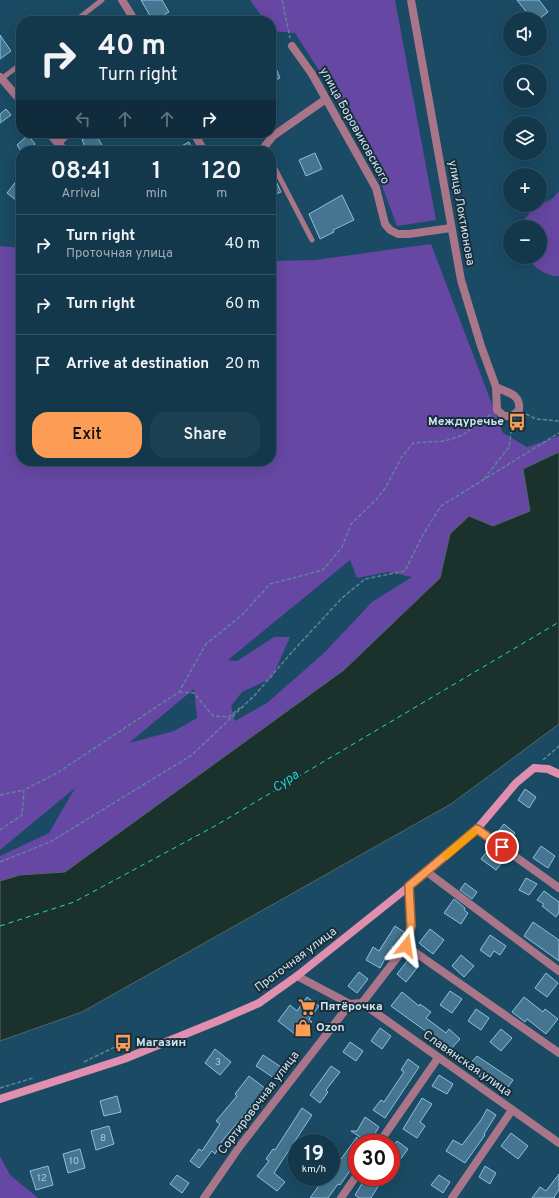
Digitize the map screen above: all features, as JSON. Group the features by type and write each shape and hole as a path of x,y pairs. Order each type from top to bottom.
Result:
{"main road":[{"path":"534,768 548,769 559,774"},
{"name":"Проточная улица","path":"0,1099 124,1059 220,1020 258,1002 297,976 427,872 477,829 516,783 534,768"}],"street":[{"path":"122,0 132,16"},
{"name":"улица Локтионова","path":"411,0 461,280 481,346 496,386 497,410"},
{"name":"улица Боровиковского","path":"292,46 312,74 376,188 385,224 390,230 398,234 409,234 451,228"},
{"path":"1,78 16,96"},
{"path":"276,134 326,99"},
{"path":"54,138 59,144"},
{"path":"496,386 517,396 520,402 519,410 512,416 504,416 497,410"},
{"path":"477,829 559,888"},
{"path":"427,872 559,970"},
{"path":"297,976 350,1004 362,1003 406,946 411,926 409,886"},
{"path":"406,946 559,1053"},
{"name":"Славянская улица","path":"362,1003 559,1144"},
{"name":"Сортировочная улица","path":"204,1198 240,1146 350,1004"},
{"path":"385,1134 438,1058"},
{"path":"452,1198 512,1110"},
{"path":"341,1198 349,1186"}],"lane":[{"path":"82,16 102,0"},
{"path":"1,78 16,68"},
{"path":"59,144 65,138"},
{"path":"276,171 312,240"}],"path":[{"path":"282,0 292,46"},
{"path":"0,795 24,790 57,773 179,692 206,644 242,615 270,584 323,570 342,547 351,524 386,488 401,458 413,443 445,441 463,434 497,410"},
{"path":"519,410 536,419 559,420"},
{"path":"483,480 509,447 512,416"},
{"path":"0,862 50,842 192,755 254,696 342,598 365,579 405,571 424,533 441,506 559,433"},
{"path":"179,692 194,693 213,716 229,717 254,696"},
{"path":"534,768 559,746"},
{"path":"0,830 22,815 24,790"},
{"path":"80,1064 123,1043"},
{"path":"0,1088 37,1077"}],"shaded area":[{"path":"250,0 395,0 436,220 397,226 382,186 327,83 295,33 276,31 276,16 261,16"},
{"path":"559,191 559,276 549,275 541,271 533,264 547,264 547,220 524,220 530,212 547,212 547,201 553,198"},
{"path":"431,244 503,433 527,447 559,436 559,452 523,469 530,511 493,526 450,534 440,578 344,670 65,872 20,875 0,881 0,856 49,833 75,788 0,850 0,246 16,248 16,466 276,466 276,261 315,260","holes":["350,560 357,578 388,572 412,577 372,602 325,652 267,703 235,721 231,706 242,692 272,678 290,637 274,637 237,661 228,660","194,689 197,718 174,731 129,743"]},
{"path":"0,1156 10,1175 38,1198 0,1198"}],"water":[{"name":"Сура","path":"559,452 559,724 451,804 82,1012 0,1041 0,881 20,875 65,872 344,670 440,578 450,534 469,516 493,526 530,511 523,469"}],"building":[{"path":"141,0 162,0 169,12 165,14 166,16 150,16"},
{"path":"517,0 539,0 548,12 547,13 526,12"},
{"path":"0,35 11,51 0,59"},
{"path":"276,68 280,78 276,80"},
{"path":"6,109 11,115 0,123 0,114"},
{"path":"25,138 30,138 35,144 33,146 17,145"},
{"path":"86,138 98,138 102,146 85,146 82,140"},
{"path":"189,142 191,146 181,146"},
{"path":"315,153 322,169 306,176 299,160"},
{"path":"16,181 16,200 7,193"},
{"path":"276,181 281,192 276,194"},
{"path":"342,195 354,220 333,230 334,232 320,239 309,214"},
{"path":"525,789 536,797 529,808 518,800"},
{"path":"504,824 515,833 506,843 496,834"},
{"path":"541,846 555,856 548,868 533,858"},
{"path":"489,849 504,860 496,870 481,859"},
{"path":"526,878 537,884 529,895 519,890"},
{"path":"465,883 477,892 472,899 460,890"},
{"path":"544,891 559,902 559,912 556,917 542,906 544,904 537,900"},
{"path":"454,899 465,908 464,910 468,913 461,924 444,913"},
{"path":"533,922 559,940 559,961 524,936"},
{"path":"395,926 404,932 402,940 396,949 392,946 380,968 366,960 373,947 379,951"},
{"path":"430,929 444,940 433,954 419,943"},
{"path":"490,935 506,946 500,955 494,951 490,957 480,950"},
{"path":"461,955 474,966 464,977 452,966"},
{"path":"408,960 417,968 406,982 397,974"},
{"path":"359,972 368,979 357,993 348,986"},
{"path":"546,973 558,983 547,997 535,988"},
{"path":"450,991 462,999 452,1013 440,1005"},
{"path":"402,992 419,1006 420,1004 431,1012 426,1018 446,1033 449,1029 460,1039 450,1050 432,1033 431,1035 391,1006"},
{"path":"307,997 319,1006 309,1019 312,1022 300,1038 278,1021 290,1005 297,1011"},
{"path":"524,997 543,1012 545,1009 558,1019 546,1034 527,1019 525,1022 512,1012"},
{"path":"476,1009 489,1018 481,1030 468,1021"},
{"path":"380,1028 391,1036 382,1049 371,1041"},
{"path":"501,1029 512,1038 501,1051 490,1042"},
{"path":"350,1042 363,1051 356,1061 343,1052"},
{"path":"215,1049 231,1062 220,1075 205,1063"},
{"path":"263,1055 281,1067 274,1078 256,1066"},
{"path":"477,1056 513,1080 506,1090 486,1075 483,1079 467,1067"},
{"path":"408,1059 419,1067 385,1118 373,1110 381,1100 384,1102 404,1072 401,1070"},
{"path":"331,1066 340,1072 326,1090 328,1092 320,1103 310,1095"},
{"path":"439,1075 453,1084 447,1094 432,1086"},
{"path":"249,1076 270,1092 264,1099 260,1096 223,1140 215,1154 212,1151 199,1168 190,1161 199,1149 202,1151 220,1124 216,1121 237,1096 235,1094"},
{"path":"117,1096 121,1112 104,1116 100,1101"},
{"path":"422,1098 432,1104 420,1122 425,1126 417,1138 403,1129"},
{"path":"302,1108 312,1115 300,1134 288,1134 288,1152 274,1173 285,1182 277,1191 257,1176 269,1161 266,1159 273,1149 275,1150"},
{"path":"487,1109 496,1115 484,1134 485,1135 465,1163 446,1151 453,1140 462,1145 481,1120"},
{"path":"365,1117 379,1127 375,1134 356,1134 351,1131 357,1131"},
{"path":"109,1126 114,1144 96,1150 91,1131"},
{"path":"511,1133 528,1146 518,1159 501,1146"},
{"path":"400,1143 408,1149 400,1160"},
{"path":"80,1149 85,1168 68,1173 63,1154"},
{"path":"348,1149 348,1174 340,1185 340,1158 341,1159"},
{"path":"48,1166 53,1185 36,1190 30,1171"},
{"path":"485,1166 496,1173 490,1184 479,1177"},
{"path":"559,1174 559,1190 554,1197 555,1198 532,1198 540,1187 546,1191"},
{"path":"177,1175 189,1183 182,1193 170,1184"},
{"path":"439,1175 450,1182 443,1193 431,1185"},
{"path":"319,1186 337,1186 328,1198 310,1198"},
{"path":"360,1186 378,1186 371,1198 359,1198 355,1195"}],"ferry route":[{"path":"0,926 74,902 215,826 559,622"}],"slow traffic":[{"path":"446,856 474,832"}],"place":[{"name":"Междуречье","path":"517,422"},
{"name":"Пятёрочка","path":"307,1007"},
{"name":"Ozon","path":"303,1028"},
{"name":"Магазин","path":"123,1043"}],"route":[{"path":"406,946 411,926 409,886 477,829 502,847"}]}
